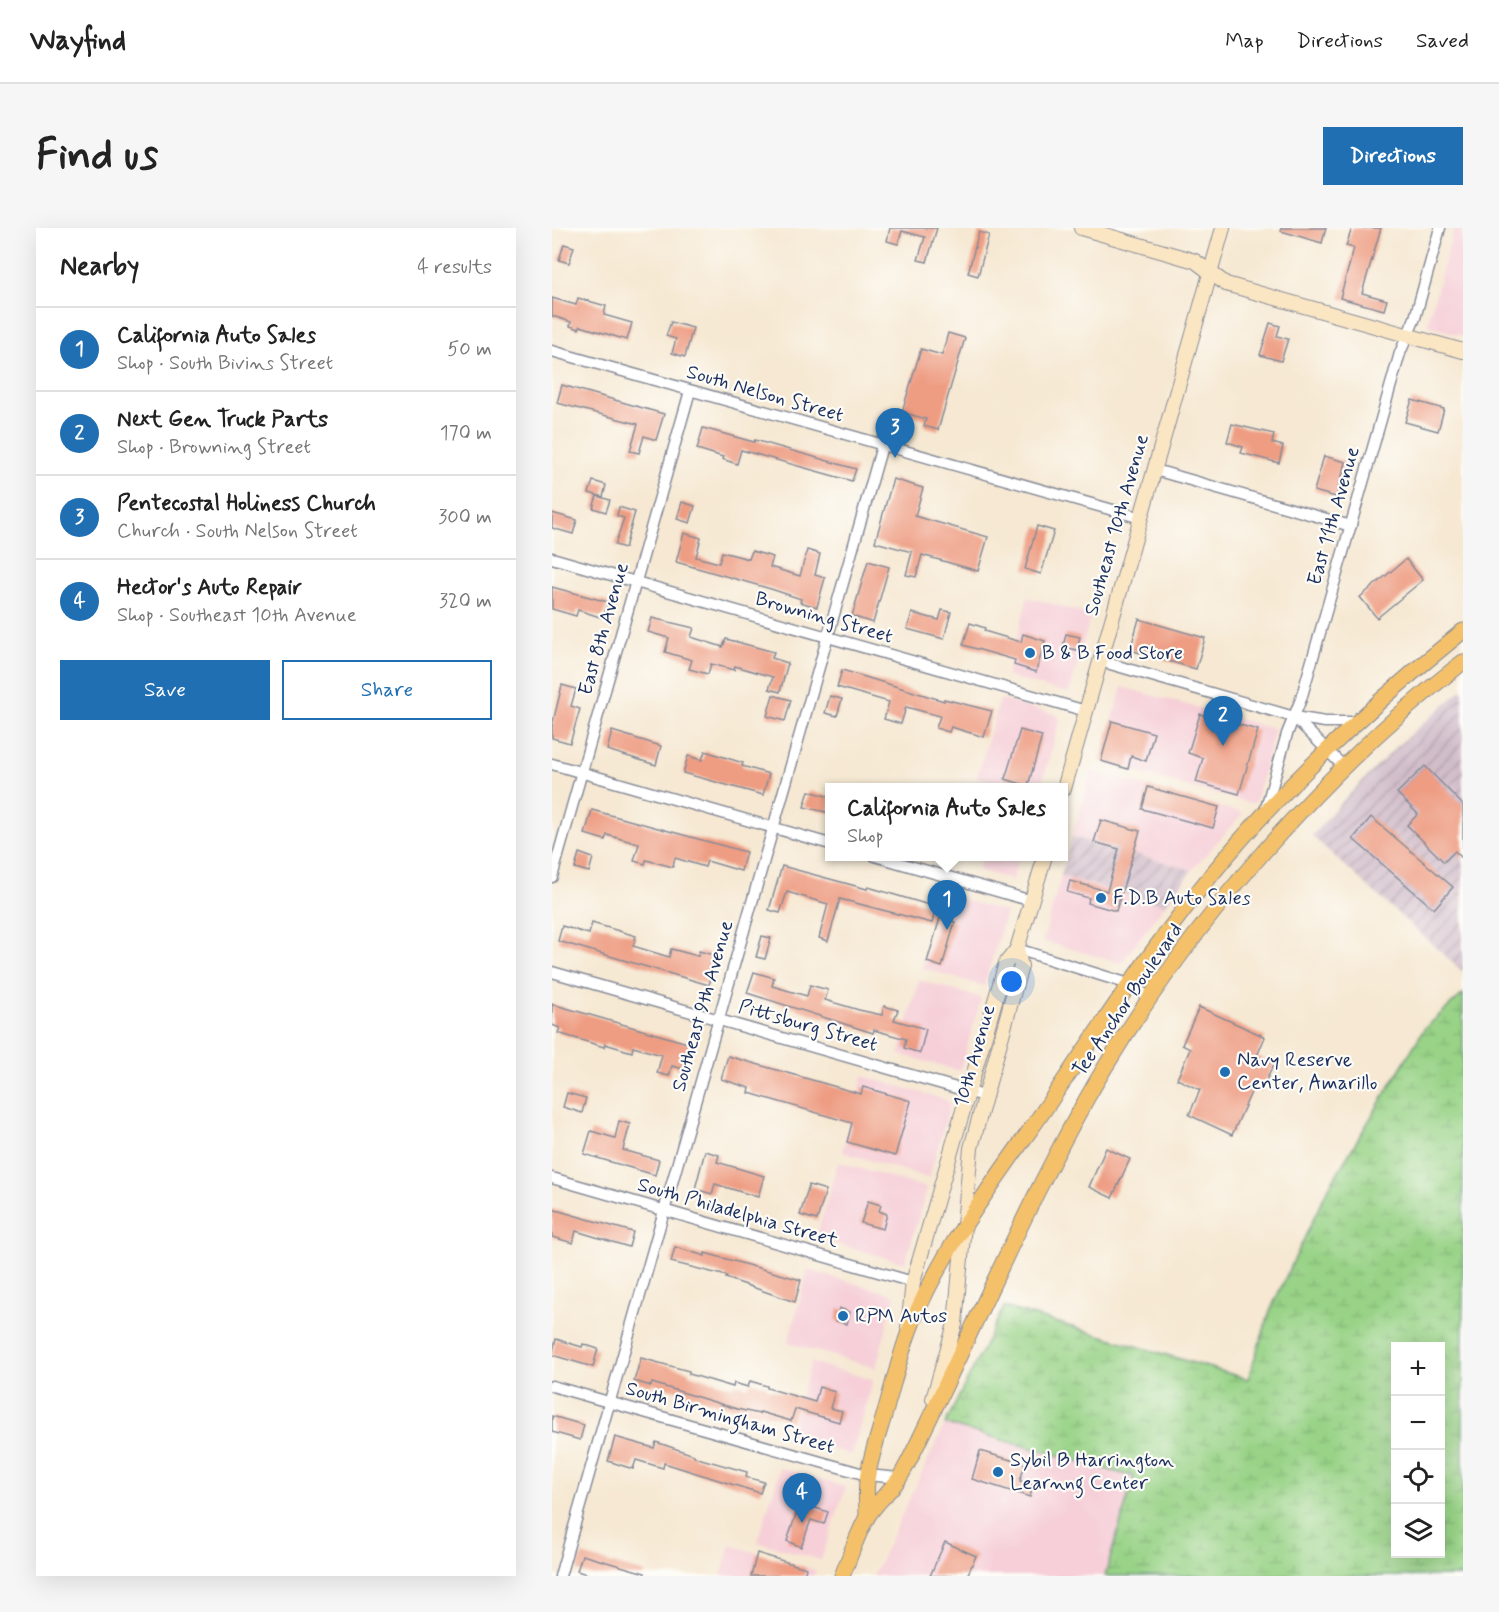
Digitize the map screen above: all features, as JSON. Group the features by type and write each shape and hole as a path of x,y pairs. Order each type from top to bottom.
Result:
{"main road":[{"path":"1081,228 1195,261 1226,284 1463,351"},
{"path":"1210,273 1223,228"},
{"name":"Southeast 10th Avenue","path":"1066,783 1210,273"},
{"name":"Tee Anchor Boulevard","path":"907,1336 935,1276 963,1229 1172,926 1264,814 1357,722 1463,631"},
{"name":"Tee Anchor Boulevard","path":"924,1430 994,1280 1061,1146 1105,1067 1150,998 1192,940 1247,872 1344,767 1463,662"},
{"path":"1017,950 1044,861"},
{"name":"10th Avenue","path":"907,1336 913,1282 1006,963 1017,950"},
{"name":"10th Avenue","path":"924,1430 955,1324 971,1148 1021,966 1017,950"},
{"path":"867,1518 867,1475 907,1336"},
{"path":"842,1576 867,1518 899,1478 924,1430"}],"street":[{"name":"East 11th Avenue","path":"1264,814 1351,526 1400,352 1414,318 1440,228"},
{"name":"South Nelson Street","path":"552,351 1141,519"},
{"name":"East 8th Avenue","path":"552,877 690,391"},
{"name":"Southeast 9th Avenue","path":"560,1576 882,446"},
{"path":"1155,470 1351,526"},
{"name":"Browning Street","path":"552,558 1086,711"},
{"path":"1100,662 1294,717 1338,723 1357,722"},
{"path":"1294,717 1344,767"},
{"path":"552,764 825,843"},
{"path":"892,861 1032,901"},
{"path":"1017,950 1130,984 1150,998"},
{"name":"Pittsburg Street","path":"552,972 984,1096"},
{"name":"South Philadelphia Street","path":"552,1178 913,1282"},
{"name":"South Birmingham Street","path":"552,1386 867,1475 899,1478"}],"shaded area":[{"path":"1454,228 1463,228 1463,336 1427,325"},
{"path":"1028,597 1091,615 1070,691 1066,693 1006,676"},
{"path":"1122,687 1275,729 1255,803 1100,762"},
{"path":"1463,689 1463,972 1312,836 1395,748"},
{"path":"1000,699 1057,715 1060,719 1042,783 999,783 977,777"},
{"path":"1091,771 1243,813 1192,870 1072,837"},
{"path":"1072,837 1192,870 1165,905 1061,876 1065,861 1068,861"},
{"path":"981,861 1018,861 1012,880 978,870"},
{"path":"1061,876 1165,905 1121,963 1043,941"},
{"path":"944,894 1006,912 984,986 922,968"},
{"path":"919,980 981,998 960,1071 899,1054"},
{"path":"863,1076 946,1100 950,1105 929,1178 842,1152"},
{"path":"838,1162 927,1188 905,1263 816,1238"},
{"path":"808,1270 895,1295 876,1368 788,1343"},
{"path":"811,1362 873,1380 852,1455 789,1436"},
{"path":"945,1424 1134,1477 1105,1576 873,1576"},
{"path":"780,1468 846,1487 821,1560 758,1542"},
{"path":"730,1545 816,1571 813,1576 721,1576"}],"green space":[{"path":"1463,994 1463,1576 1105,1576 1134,1477 945,1424 1004,1307 1248,1379 1270,1311 1326,1192 1424,1029"}],"building":[{"path":"890,228 937,228 927,262 918,260 925,237 902,231 898,244 887,241"},
{"path":"1281,228 1326,228 1322,243 1281,231"},
{"path":"1352,228 1381,228 1362,293 1387,300 1384,310 1340,298 1354,248 1346,246"},
{"path":"979,232 989,235 978,276 968,273"},
{"path":"564,244 574,247 569,263 559,260"},
{"path":"552,298 576,305 578,298 606,306 604,315 632,323 627,340 580,326 579,329 570,326 571,322 552,316"},
{"path":"671,322 693,328 685,357 672,353 676,339 666,336"},
{"path":"1270,323 1280,326 1277,336 1288,339 1281,361 1260,355"},
{"path":"948,333 965,338 938,430 924,426 926,419 902,412 921,349 942,355"},
{"path":"562,385 664,414 656,440 644,436 639,453 630,451 638,424 557,403"},
{"path":"1412,400 1444,409 1438,431 1405,422"},
{"path":"1232,424 1274,434 1272,443 1283,446 1279,463 1241,453 1243,447 1227,442"},
{"path":"703,428 754,442 755,440 856,469 852,481 741,450 737,464 697,449"},
{"path":"1324,456 1346,462 1336,497 1314,491"},
{"path":"893,479 923,488 915,516 988,537 978,571 922,555 916,577 906,575 912,552 875,542"},
{"path":"593,481 606,485 603,497 589,493"},
{"path":"597,496 610,500 606,512 593,508"},
{"path":"682,502 695,506 690,523 677,519"},
{"path":"619,507 635,512 625,548 615,545 624,518 617,516"},
{"path":"552,513 577,520 573,534 552,528"},
{"path":"1037,526 1054,531 1041,574 1025,569"},
{"path":"684,533 701,538 696,557 719,563 722,552 749,559 752,551 773,557 770,567 800,576 807,550 820,554 815,575 825,578 817,607 771,589 676,562"},
{"path":"1406,559 1423,580 1377,618 1360,597"},
{"path":"868,561 889,567 873,623 852,616"},
{"path":"552,587 608,602 603,618 578,610 576,616 552,609"},
{"path":"942,610 951,612 944,639 907,629 912,613 939,620"},
{"path":"652,618 694,628 691,637 723,647 726,639 774,652 772,658 788,663 780,692 769,689 773,677 735,666 734,670 711,664 708,674 689,669 692,660 665,652 669,638 648,632"},
{"path":"1139,619 1205,638 1196,669 1130,650"},
{"path":"970,623 985,628 984,631 1021,642 1023,634 1045,641 1036,672 1014,665 1015,660 963,645"},
{"path":"1066,634 1080,637 1077,650 1063,647"},
{"path":"842,670 944,701 944,699 992,711 984,737 951,727 949,732 936,728 940,716 906,707 901,724 884,719 889,702 837,687"},
{"path":"562,685 576,689 571,706 580,709 570,743 552,738 552,726"},
{"path":"773,695 791,700 785,721 767,716"},
{"path":"830,696 842,699 837,716 825,713"},
{"path":"1200,714 1258,730 1239,794 1196,782 1203,758 1188,753"},
{"path":"1112,721 1154,733 1146,761 1131,756 1128,769 1101,761"},
{"path":"1020,730 1042,736 1029,783 1005,779"},
{"path":"612,731 661,746 656,765 607,750"},
{"path":"705,751 769,774 763,795 683,773 688,756 702,760"},
{"path":"1425,766 1463,805 1463,859 1455,851 1444,862 1407,825 1418,814 1397,793"},
{"path":"1148,787 1219,807 1213,828 1142,809"},
{"path":"809,791 825,796 825,812 804,807"},
{"path":"592,810 746,852 741,871 707,861 705,867 675,858 673,867 646,860 645,864 634,861 639,844 607,835 605,840 585,834"},
{"path":"1371,817 1453,887 1434,909 1353,839"},
{"path":"1101,820 1140,831 1116,911 1088,903 1089,898 1067,892 1070,881 1107,891 1119,849 1094,842"},
{"path":"579,853 593,858 589,872 575,868"},
{"path":"782,866 867,889 868,887 936,907 932,923 840,899 828,941 819,938 828,904 787,892 780,913 769,910"},
{"path":"940,918 955,922 942,967 927,962"},
{"path":"592,923 636,936 633,946 669,957 671,949 698,956 699,951 717,956 709,985 558,941 562,926 589,934"},
{"path":"762,936 771,938 765,959 756,957"},
{"path":"754,972 774,978 772,986 807,996 810,985 828,990 825,1000 859,1010 882,1015 884,1006 898,1010 894,1020 926,1029 920,1053 904,1048 906,1039 874,1030 873,1033 747,993"},
{"path":"552,1004 691,1044 684,1069 672,1066 669,1076 657,1073 662,1055 633,1047 632,1052 605,1044 604,1047 558,1033 560,1028 552,1025"},
{"name":"Navy Reserve Center, Amarillo","path":"1199,1007 1265,1037 1257,1056 1274,1064 1261,1091 1253,1088 1232,1135 1189,1115 1200,1090 1177,1079 1190,1049 1182,1045"},
{"path":"728,1056 861,1094 863,1087 911,1101 895,1156 847,1142 852,1123 749,1093 750,1088 721,1079"},
{"path":"567,1093 586,1098 582,1113 563,1107"},
{"path":"619,1121 630,1124 623,1150 659,1160 655,1175 584,1154 591,1131 615,1138"},
{"path":"1106,1148 1130,1159 1112,1198 1089,1187"},
{"path":"705,1151 719,1155 717,1162 764,1176 758,1197 715,1184 712,1194 695,1189"},
{"path":"809,1185 826,1190 817,1220 800,1215"},
{"path":"868,1201 881,1205 879,1211 887,1214 883,1229 861,1223"},
{"path":"552,1209 633,1232 629,1247 576,1231 573,1243 552,1237"},
{"path":"675,1247 801,1280 795,1302 726,1278 727,1276 671,1262"},
{"path":"839,1308 850,1312 847,1324 836,1321"},
{"path":"556,1339 598,1349 593,1367 552,1355"},
{"path":"641,1358 689,1371 689,1374 733,1387 734,1383 748,1387 750,1381 815,1402 819,1387 835,1392 830,1408 842,1411 839,1422 795,1409 791,1421 760,1412 759,1414 737,1409 652,1383 651,1386 634,1381"},
{"path":"552,1416 584,1425 580,1440 552,1432"},
{"path":"615,1437 654,1448 656,1442 694,1455 694,1457 747,1472 746,1477 764,1482 760,1493 664,1463 663,1468 636,1460 633,1469 608,1461"},
{"name":"Sybil B Harrington Learnng Center","path":"980,1451 1025,1464 1020,1481 1033,1485 1030,1497 972,1479"},
{"path":"800,1503 828,1512 824,1524 811,1520 801,1547 787,1541"},
{"path":"945,1542 976,1556 967,1576 930,1576"},
{"path":"757,1553 806,1568 804,1576 751,1576"},
{"path":"582,1555 645,1573 644,1576 593,1576 577,1571"}],"place":[{"name":"Pentecostal Holiness Church","path":"895,458"},
{"name":"B & B Food Store","path":"1030,653"},
{"name":"Next Gen Truck Parts","path":"1223,746"},
{"name":"F.D.B Auto Sales","path":"1101,898"},
{"name":"California Auto Sales","path":"947,930"},
{"name":"Navy Reserve Center, Amarillo","path":"1225,1072"},
{"name":"RPM Autos","path":"843,1316"},
{"name":"Sybil B Harrington Learnng Center","path":"998,1472"},
{"name":"Hector's Auto Repair","path":"802,1523"}]}
